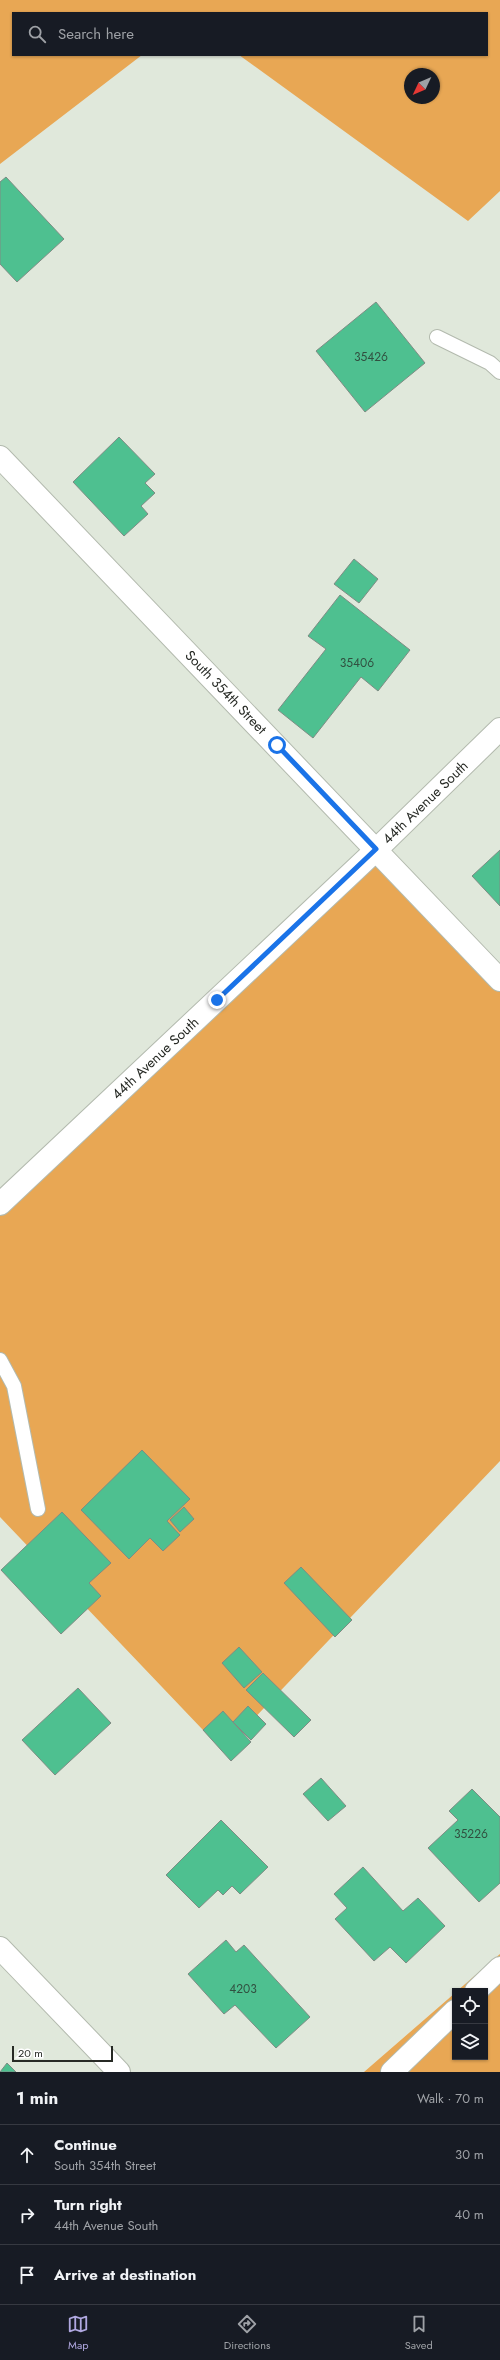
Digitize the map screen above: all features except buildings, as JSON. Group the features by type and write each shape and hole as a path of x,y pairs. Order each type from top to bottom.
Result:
{"street":[{"name":"South 354th Street","path":"0,457 500,980"},
{"name":"44th Avenue South","path":"0,1204 376,849 500,729"},
{"path":"0,1948 119,2072"},
{"path":"479,1988 500,1968"},
{"path":"392,2072 452,2014"}],"lane":[{"path":"437,337 490,363 500,372"},
{"path":"0,1360 14,1386 38,1509"}],"shaded area":[{"path":"0,0 500,0 500,191 468,221 240,56 488,56 488,12 12,12 12,56 141,56 0,164"},
{"path":"377,849 500,980 500,1461 223,1751 0,1517 0,1204"},
{"path":"500,1954 500,2072 364,2072 452,1996 452,2060 488,2060 488,1988 460,1988"}],"route":[{"path":"217,1000 376,849 277,745"}]}
